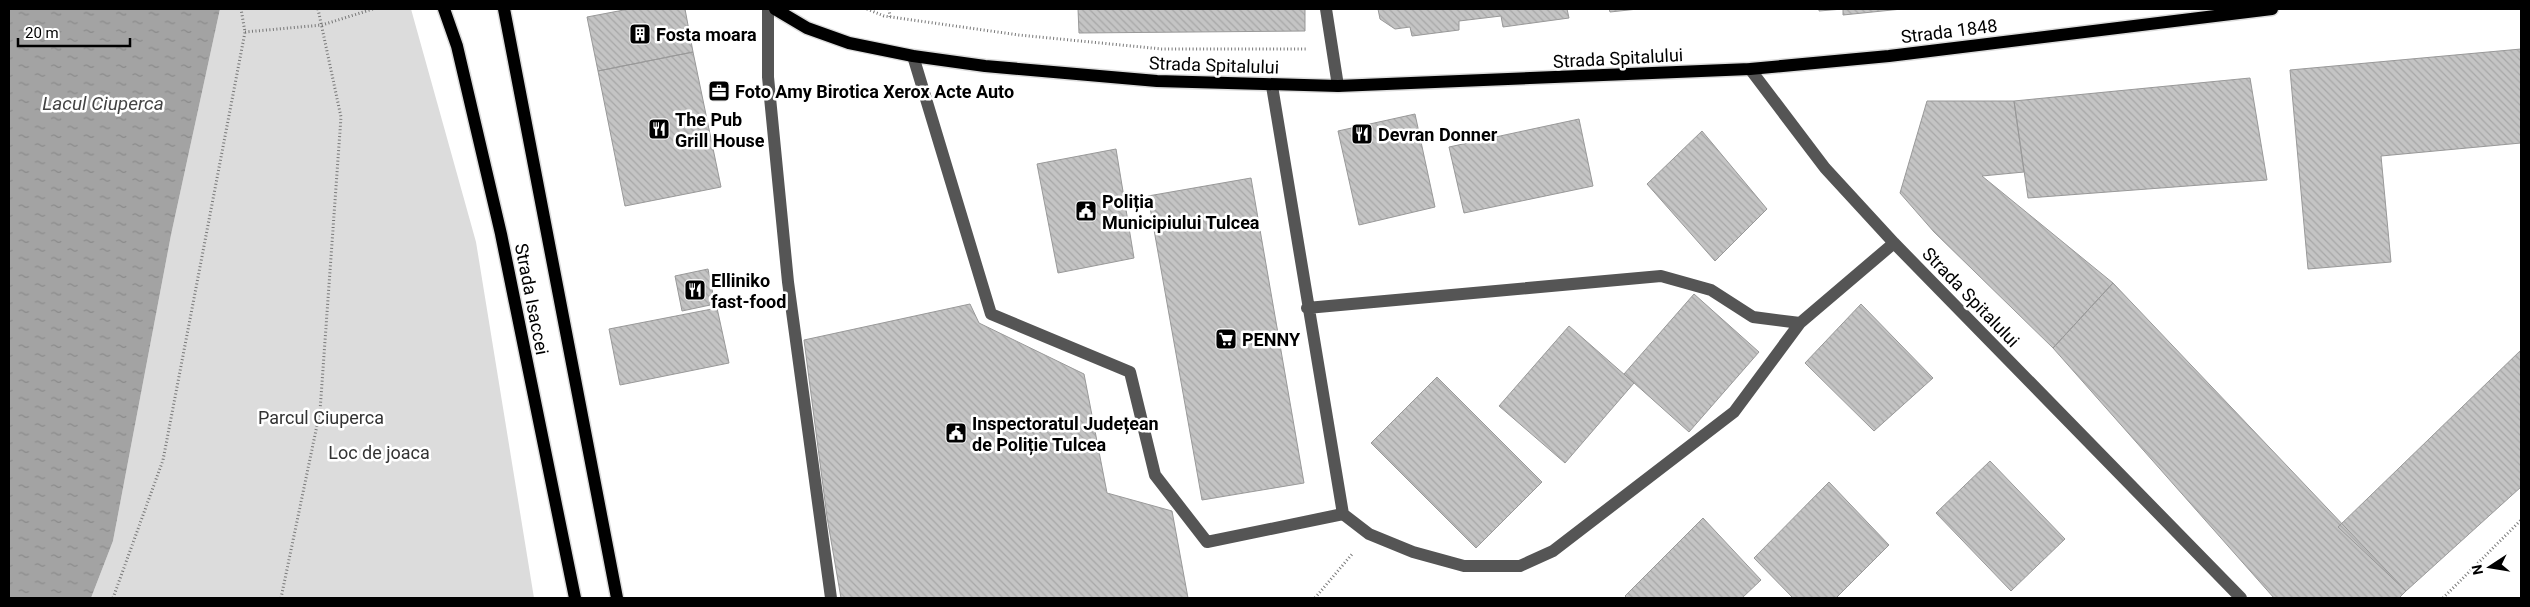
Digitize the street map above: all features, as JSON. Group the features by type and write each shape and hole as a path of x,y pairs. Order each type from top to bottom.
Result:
{"main road":[{"name":"Strada Isaccei","path":"444,9 457,46 501,234 574,598"},
{"name":"Strada Isaccei","path":"504,9 616,598"},
{"name":"Strada Spitalului","path":"775,9 807,28 849,43 914,56 986,66 1157,81 1272,86 1338,86 1750,69"},
{"name":"Strada 1848","path":"1750,69 1889,56 2272,9"}],"street":[{"path":"768,9 768,76 788,282 831,598"},
{"path":"1326,9 1338,86"},
{"path":"914,56 991,314 1130,372 1155,475 1207,542 1343,514"},
{"name":"Strada Spitalului","path":"1750,69 1824,168 1894,243 2241,598"},
{"path":"1272,86 1307,308 1343,514 1368,534 1413,552 1464,566 1520,566 1553,551 1734,412 1800,323 1894,243"},
{"path":"1307,308 1661,276 1711,290 1753,317 1800,323"}],"path":[{"path":"113,598 163,460 245,32 241,9"},
{"path":"281,598 320,411 341,127 341,117 318,9"},
{"path":"245,32 322,25 373,9"},
{"path":"867,9 890,17 1019,35 1162,49 1333,48"},
{"path":"889,9 890,17"},
{"path":"2443,598 2521,520"},
{"path":"1315,598 1368,534"}],"green space":[{"name":"Parcul Ciuperca","path":"220,9 411,9 476,242 534,598 91,598 113,541 171,235"}],"water":[{"name":"Lacul Ciuperca","path":"9,9 220,9 171,235 113,541 91,598 9,598"}],"building":[{"name":"Fosta moara","path":"629,9 685,9 693,52 598,71 587,17"},
{"path":"1078,9 1305,9 1305,31 1079,33"},
{"path":"1378,9 1567,9 1569,18 1503,27 1501,16 1459,21 1459,30 1412,36 1410,27 1395,29 1380,19"},
{"path":"1609,9 1638,9 1610,12"},
{"path":"1819,9 1843,9 1819,11"},
{"path":"1843,9 1902,9 1843,15"},
{"path":"2521,49 2521,143 2381,156 2391,262 2308,269 2290,70"},
{"name":"The Pub Grill House","path":"693,52 721,187 625,206 598,71"},
{"path":"2250,78 2267,180 2028,198 2014,101"},
{"path":"1927,101 2014,101 2024,172 1982,176 2113,283 2053,348 1934,232 1900,193"},
{"path":"1415,114 1435,207 1359,225 1338,131"},
{"path":"1579,119 1593,186 1464,213 1449,147"},
{"path":"1702,131 1767,209 1715,261 1647,184"},
{"name":"Poliția Municipiului Tulcea","path":"1116,149 1134,258 1058,273 1037,164"},
{"name":"PENNY","path":"1251,178 1304,483 1202,500 1148,196"},
{"name":"Elliniko fast-food","path":"708,269 715,304 682,311 675,276"},
{"path":"2113,283 2406,591 2399,598 2274,598 2053,348"},
{"path":"1694,294 1759,352 1689,432 1624,374"},
{"name":"Inspectoratul Județean de Poliție Tulcea","path":"970,304 979,323 1084,374 1107,493 1172,511 1188,598 841,598 827,517 804,340"},
{"path":"1861,304 1933,378 1874,431 1805,363"},
{"path":"717,308 729,363 620,385 609,329"},
{"path":"1569,326 1634,383 1565,463 1499,406"},
{"path":"2521,350 2521,487 2406,591 2338,527"},
{"path":"1437,377 1542,482 1476,548 1371,443"},
{"path":"1990,461 2065,539 2011,591 1936,513"},
{"path":"1829,482 1889,545 1836,598 1793,598 1754,558"},
{"path":"1703,518 1761,580 1742,598 1627,598 1625,596"}],"place":[{"name":"Fosta moara","path":"640,34"},
{"name":"Foto Amy Birotica Xerox Acte Auto","path":"719,91"},
{"name":"The Pub Grill House","path":"659,129"},
{"name":"Devran Donner","path":"1362,134"},
{"name":"Poliția Municipiului Tulcea","path":"1086,211"},
{"name":"Elliniko fast-food","path":"695,290"},
{"name":"PENNY","path":"1226,339"},
{"name":"Inspectoratul Județean de Poliție Tulcea","path":"956,433"}],"park label":[{"name":"Loc de joaca","path":"379,452"}]}
